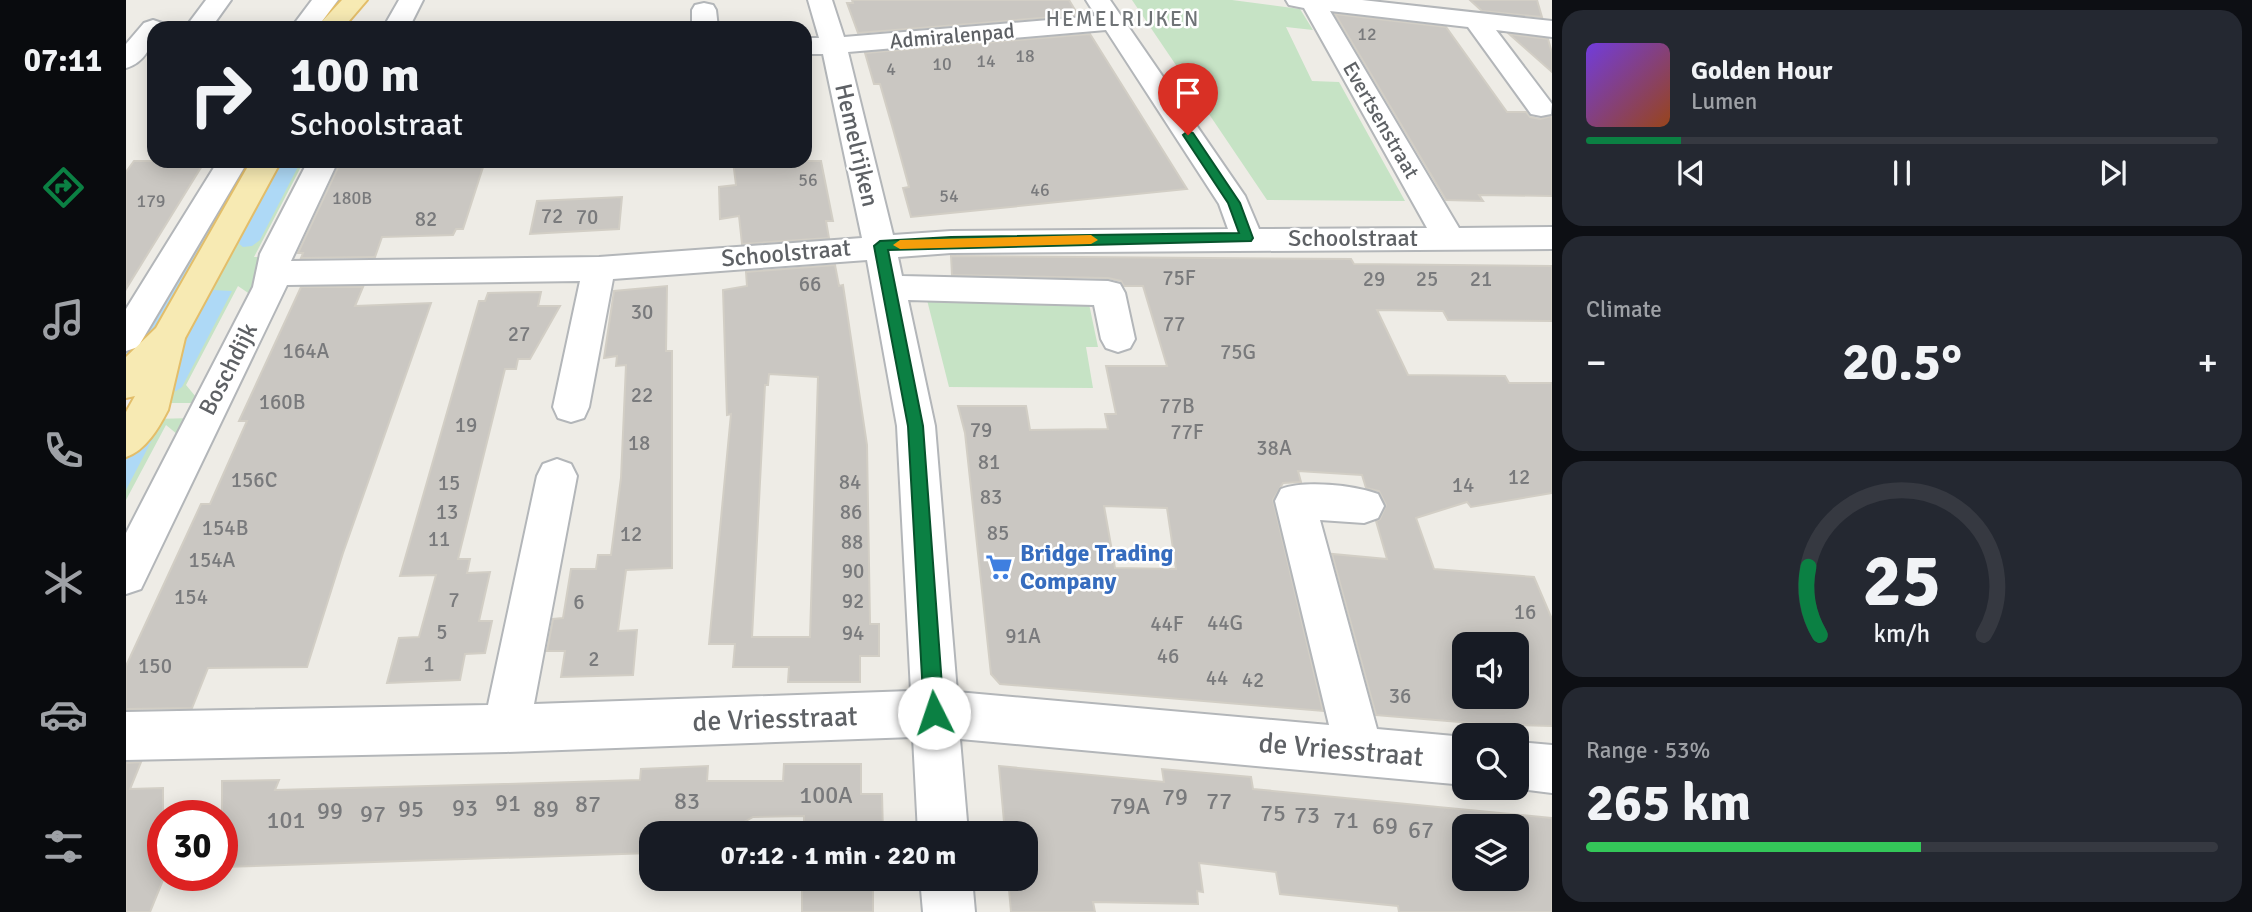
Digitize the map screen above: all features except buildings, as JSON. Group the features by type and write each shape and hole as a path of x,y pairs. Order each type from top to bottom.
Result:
{"main road":[{"path":"336,21 355,0"},
{"path":"363,0 368,15 365,21"},
{"path":"126,384 168,337 262,168"},
{"path":"126,441 149,410 168,337"}],"street":[{"path":"203,21 219,0"},
{"path":"309,21 326,0"},
{"path":"400,21 411,0"},
{"name":"Hemelrijken","path":"820,0 819,46 880,246 915,426 942,821"},
{"path":"1306,1 1552,29"},
{"name":"Evertsenstraat","path":"1306,1 1449,237"},
{"path":"1105,11 1234,203 1247,238"},
{"name":"Admiralenpad","path":"819,46 1044,28 1105,11"},
{"path":"1475,19 1541,107"},
{"path":"126,27 147,28"},
{"path":"126,60 147,36"},
{"path":"126,338 229,168"},
{"name":"Boschdijk","path":"126,575 270,287 276,254 319,168"},
{"name":"Schoolstraat","path":"272,273 598,269 951,242 1552,238"},
{"path":"571,407 598,269"},
{"path":"889,288 1108,293 1118,339"},
{"path":"506,729 557,476"},
{"path":"1359,752 1295,501 1364,506"},
{"name":"de Vriesstraat","path":"126,736 506,729 934,713 1452,760"},
{"path":"1529,767 1552,769"},
{"path":"947,891 949,912"}],"green space":[{"path":"1132,0 1232,0 1300,9 1313,30 1286,27 1312,81 1339,82 1405,201 1267,200"},
{"path":"275,168 300,168 254,257 266,257 254,297 238,286 186,385 201,403 162,403 179,345"},
{"path":"926,296 1088,299 1098,347 1086,347 1093,388 949,387"},
{"path":"193,418 183,439 166,425 126,500 126,455 154,419"}],"water":[{"path":"237,168 247,168 152,333 126,368 126,351"},
{"path":"277,168 297,168 260,240 252,246 243,247 237,242"},
{"path":"212,290 232,291 182,387 176,391 172,390 181,344"},
{"path":"154,433 126,490 126,460 149,434"}],"slow traffic":[{"path":"900,245 1091,240"}],"place":[{"name":"Bridge Trading Company","path":"999,567"}],"district":[{"name":"HEMELRIJKEN","path":"1123,19"}],"route":[{"path":"934,713 915,426 880,246 951,242 1247,238 1234,203 1188,135"}]}
